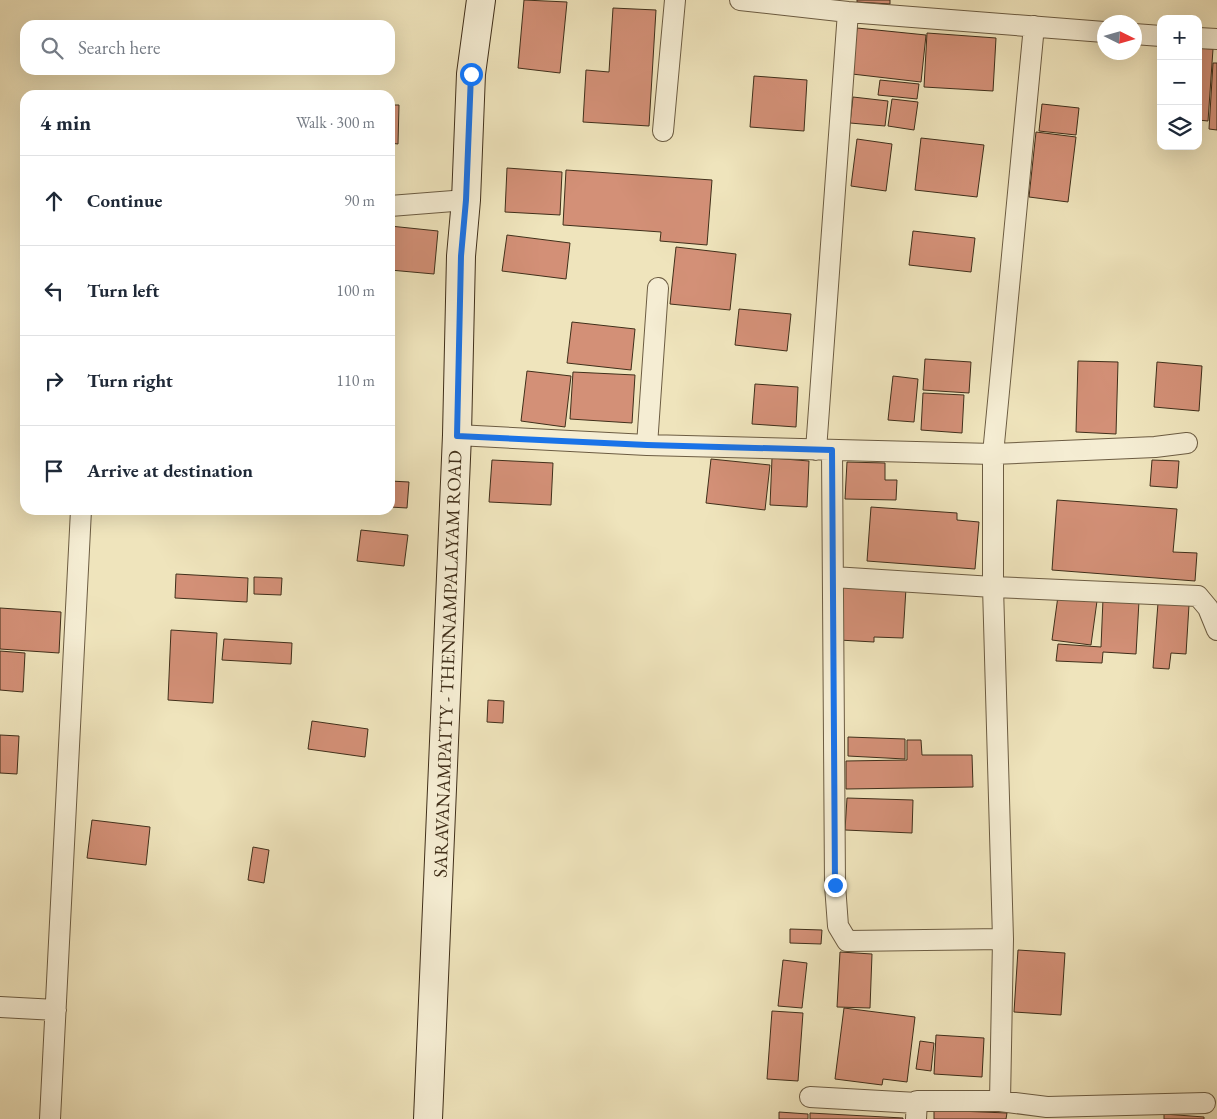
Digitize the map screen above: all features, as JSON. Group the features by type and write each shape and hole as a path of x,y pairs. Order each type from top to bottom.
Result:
{"main road":[{"name":"SARAVANAMPATTY - THENNAMPALAYAM ROAD","path":"428,1119 457,436 461,256 466,200 471,74 481,0"}],"street":[{"path":"664,131 675,0"},
{"path":"740,0 848,12 1097,31"},
{"path":"848,12 824,450 833,577 835,885 838,926 847,941 1003,939"},
{"path":"1000,1101 1003,939 993,587 992,454 1034,26"},
{"path":"1142,35 1157,36"},
{"path":"1202,38 1217,39"},
{"path":"395,206 466,200"},
{"path":"647,445 658,288"},
{"path":"457,436 647,445 992,454 1155,447 1187,443"},
{"path":"50,1119 81,515"},
{"path":"833,577 993,587 1198,596 1208,608 1217,630"},
{"path":"0,1007 56,1010"},
{"path":"810,1097 916,1111 917,1101 1000,1101 1047,1107 1205,1103"}],"building":[{"path":"524,0 567,2 560,73 518,68"},
{"path":"857,0 890,0 890,4 857,2"},
{"path":"613,8 656,10 649,126 583,122 586,70 609,72"},
{"path":"857,28 926,35 921,82 852,74"},
{"path":"927,33 996,38 993,91 924,87"},
{"path":"1202,48 1213,49 1208,121 1202,120"},
{"path":"1213,63 1217,63 1217,130 1209,129"},
{"path":"754,76 807,80 804,131 750,127"},
{"path":"880,80 919,84 917,99 878,95"},
{"path":"853,97 888,101 885,126 850,123"},
{"path":"892,99 918,102 914,130 888,126"},
{"path":"1042,104 1079,108 1076,135 1039,131"},
{"path":"395,105 399,105 398,144 395,144"},
{"path":"1036,132 1076,137 1068,202 1029,197"},
{"path":"921,138 984,145 977,197 915,190"},
{"path":"857,139 892,144 886,191 851,186"},
{"path":"507,168 562,172 560,215 505,212"},
{"path":"566,170 712,180 707,245 660,241 661,232 563,225"},
{"path":"395,227 438,231 434,274 395,270"},
{"path":"913,231 975,238 971,272 909,265"},
{"path":"507,235 570,243 566,279 502,271"},
{"path":"676,247 736,254 730,310 670,304"},
{"path":"739,309 791,314 787,351 735,345"},
{"path":"572,322 635,329 631,370 567,363"},
{"path":"925,359 971,362 969,393 923,390"},
{"path":"1078,361 1118,362 1116,434 1076,432"},
{"path":"1157,362 1202,366 1199,411 1154,407"},
{"path":"527,371 571,376 565,427 521,421"},
{"path":"573,372 635,375 632,423 570,419"},
{"path":"893,376 918,379 914,422 888,420"},
{"path":"755,384 798,387 796,427 752,424"},
{"path":"923,393 964,395 962,433 921,430"},
{"path":"772,458 809,461 807,507 770,505"},
{"path":"711,459 770,465 765,510 706,503"},
{"path":"492,460 553,463 551,505 489,502"},
{"path":"1152,460 1179,461 1177,488 1150,486"},
{"path":"847,462 885,463 885,480 897,480 896,500 845,499"},
{"path":"395,481 409,482 407,508 395,507"},
{"path":"1057,500 1177,509 1173,552 1197,553 1195,581 1052,570"},
{"path":"871,507 957,513 957,520 979,522 975,569 867,561"},
{"path":"361,530 408,535 404,566 357,561"},
{"path":"176,574 248,578 247,602 175,598"},
{"path":"254,577 282,578 281,595 254,594"},
{"path":"842,584 906,588 903,638 874,637 874,642 839,640"},
{"path":"1058,596 1097,601 1091,645 1052,640"},
{"path":"1103,599 1139,601 1136,654 1103,652 1102,663 1056,661 1058,644 1101,647"},
{"path":"1158,603 1189,605 1186,654 1171,653 1169,669 1153,668"},
{"path":"0,608 61,612 59,653 0,649"},
{"path":"171,630 217,633 213,703 168,700"},
{"path":"224,639 292,643 291,664 222,660"},
{"path":"0,651 25,653 23,692 0,690"},
{"path":"488,700 504,701 503,723 487,722"},
{"path":"312,721 368,729 365,757 308,749"},
{"path":"0,735 19,736 17,774 0,773"},
{"path":"848,737 905,739 905,759 848,756"},
{"path":"907,740 921,740 922,755 972,755 973,787 846,789 846,761 907,760"},
{"path":"847,798 913,800 912,833 845,830"},
{"path":"92,820 150,827 146,865 87,858"},
{"path":"253,847 269,850 264,883 248,880"},
{"path":"790,929 822,930 821,944 790,943"},
{"path":"1018,950 1065,953 1061,1015 1014,1012"},
{"path":"840,952 872,954 870,1008 837,1007"},
{"path":"783,960 807,963 802,1008 778,1006"},
{"path":"844,1008 915,1017 907,1082 883,1079 882,1085 835,1079"},
{"path":"772,1011 803,1013 798,1081 767,1079"},
{"path":"936,1035 984,1038 982,1077 934,1074"},
{"path":"920,1041 934,1043 931,1071 916,1069"},
{"path":"934,1110 1007,1113 1006,1119 934,1119"},
{"path":"779,1112 808,1114 808,1119 779,1119"},
{"path":"810,1113 903,1118 903,1119 810,1119"},
{"path":"1164,1114 1204,1117 1204,1119 1164,1119"}],"route":[{"path":"471,74 466,200 461,256 457,436 647,445 832,450 835,885"}]}
